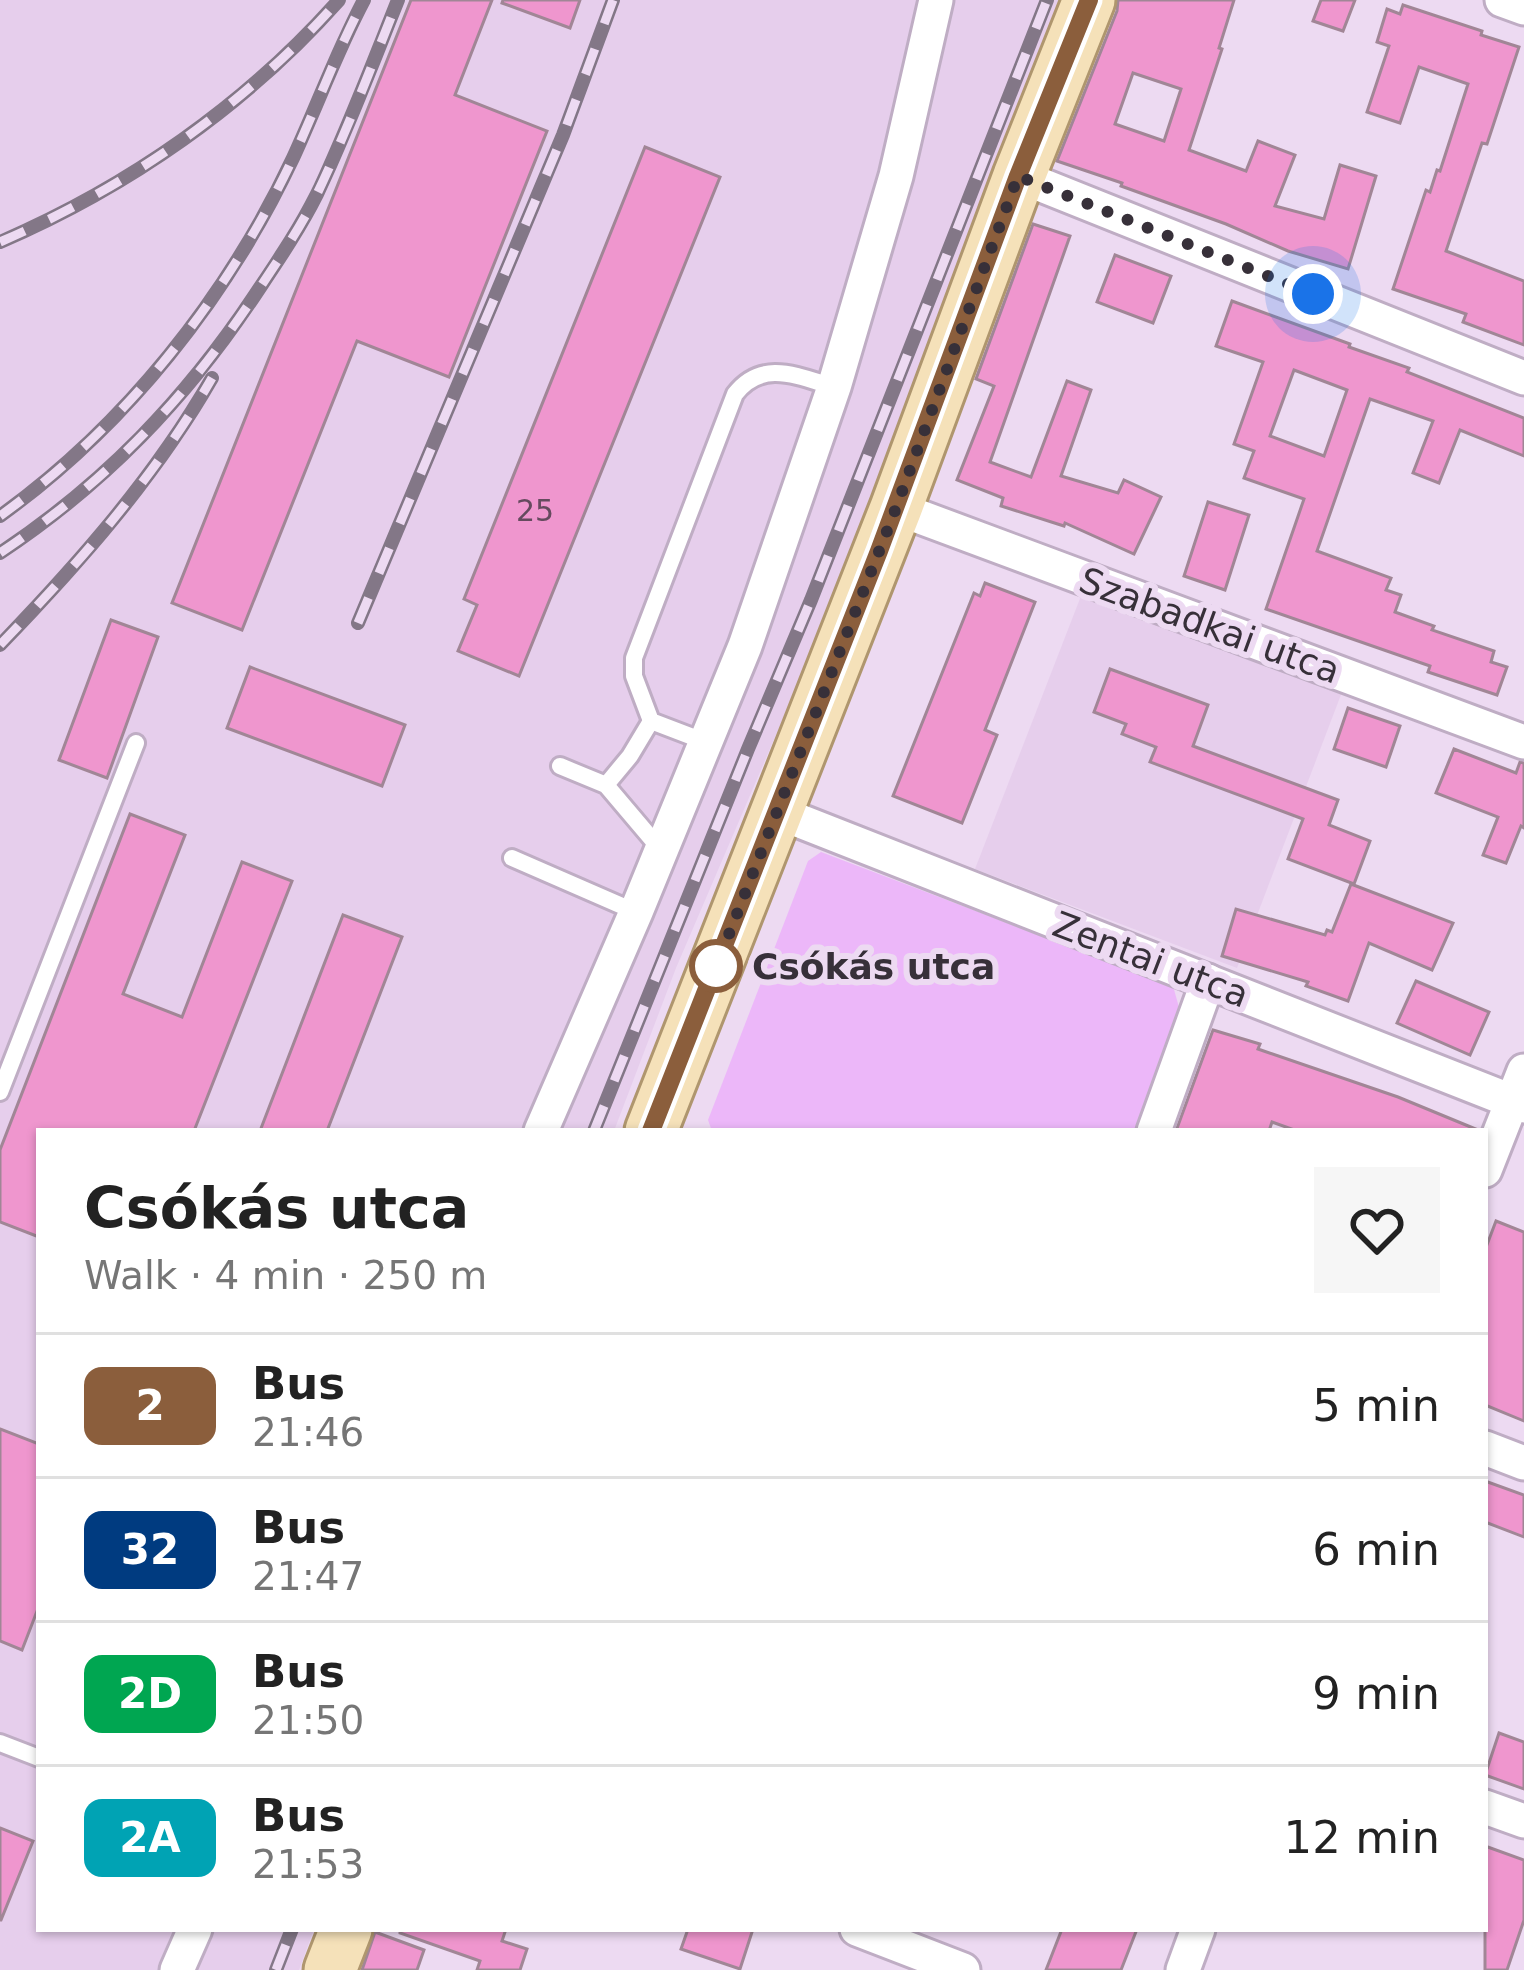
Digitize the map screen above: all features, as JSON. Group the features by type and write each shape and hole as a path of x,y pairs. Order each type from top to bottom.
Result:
{"main road":[{"path":"656,1128 1089,0"},
{"path":"330,1970 345,1932"}],"street":[{"path":"542,1128 745,646 833,387 896,176 936,0"},
{"path":"1502,0 1524,8"},
{"path":"1018,176 1524,378"},
{"name":"Szabadkai utca","path":"896,508 1524,742"},
{"name":"Zentai utca","path":"777,812 1208,982 1520,1093"},
{"path":"1155,1128 1208,982"},
{"path":"1488,1164 1520,1093"},
{"path":"1488,1449 1524,1462"},
{"path":"1488,1808 1524,1821"},
{"path":"177,1970 194,1932"},
{"path":"865,1932 963,1970"},
{"path":"1183,1970 1197,1932"}],"lane":[{"path":"706,742 651,721 634,676 634,658 735,394 753,376 767,374 796,376 833,387"},
{"path":"606,785 651,721"},
{"path":"0,1092 136,743"},
{"path":"560,766 606,785 662,850"},
{"path":"512,858 636,912"},
{"path":"0,1743 36,1756"}],"shaded area":[{"path":"0,0 1091,0 676,968 615,1128 36,1128 36,1932 313,1932 299,1970 0,1970"},
{"path":"1081,596 1342,692 1237,968 975,869"},
{"path":"821,852 1173,986 1182,1018 1143,1128 711,1128 708,1120 808,861"}],"building":[{"path":"411,0 492,0 455,95 547,131 449,377 357,341 242,630 172,603"},
{"path":"503,0 580,0 570,28"},
{"path":"1118,0 1234,0 1189,150 1246,171 1258,141 1295,155 1275,206 1324,219 1340,165 1376,176 1348,269 1288,251 1057,161","holes":["1133,73 1181,89 1164,141 1115,124"]},
{"path":"1321,0 1355,0 1343,31 1313,21"},
{"path":"1403,5 1519,47 1446,251 1524,281 1524,345 1463,322 1466,314 1393,289 1468,84 1419,67 1400,123 1367,112 1389,46 1377,42 1387,9 1400,14"},
{"path":"645,147 720,177 519,676 458,651 477,605 464,599"},
{"path":"1033,224 1070,236 990,462 1031,477 1067,381 1091,390 1061,476 1118,493 1124,480 1161,497 1134,554 1065,523 1001,506 1003,498 957,480 994,386 976,379"},
{"path":"1115,255 1171,276 1153,323 1097,302"},
{"path":"1232,301 1350,344 1524,418 1524,456 1460,430 1439,483 1413,473 1433,421 1370,399 1317,551 1391,578 1386,590 1401,595 1395,612 1494,651 1491,662 1507,667 1497,695 1428,672 1430,666 1266,609 1304,499 1244,478 1254,451 1234,444 1263,362 1216,346","holes":["1294,370 1347,390 1324,456 1270,436"]},
{"path":"1208,502 1249,515 1225,590 1184,576"},
{"path":"985,583 1035,602 985,730 997,735 962,823 893,796 974,593 980,596"},
{"path":"111,620 158,637 107,778 59,760"},
{"path":"250,667 405,725 382,786 227,728"},
{"path":"1110,669 1208,705 1193,746 1338,800 1329,825 1370,841 1354,884 1288,859 1303,819 1150,762 1156,747 1122,734 1126,724 1094,712"},
{"path":"1348,708 1400,726 1386,767 1334,749"},
{"path":"1454,749 1516,773 1520,762 1524,763 1524,828 1521,826 1506,863 1483,855 1498,817 1436,793"},
{"path":"130,814 185,835 123,994 182,1017 242,862 292,881 195,1128 36,1128 36,1236 0,1222 0,1150"},
{"path":"1351,884 1453,923 1432,970 1369,943 1348,1001 1306,986 1308,982 1222,956 1236,909 1325,935 1327,930 1332,932"},
{"path":"343,915 402,937 328,1128 261,1128"},
{"path":"1416,981 1489,1012 1470,1055 1397,1023"},
{"path":"1213,1030 1473,1128 1289,1128 1272,1122 1270,1128 1177,1128"},
{"path":"1496,1221 1524,1232 1524,1421 1488,1406 1488,1242"},
{"path":"0,1429 36,1443 36,1614 22,1650 0,1641"},
{"path":"1488,1482 1524,1495 1524,1537 1488,1523"},
{"path":"1499,1733 1524,1742 1524,1789 1488,1776"},
{"path":"0,1828 33,1841 1,1920 0,1920"},
{"path":"1488,1847 1524,1860 1524,1920 1507,1970 1485,1970"},
{"path":"375,1932 424,1950 417,1970 362,1970"},
{"path":"505,1932 502,1941 527,1949 520,1970 477,1970 480,1961 400,1933"},
{"path":"687,1932 752,1932 740,1969 681,1949"},
{"path":"1061,1932 1136,1932 1121,1970 1046,1970"}],"railway":[{"path":"0,242 94,196 183,140 265,74 339,0"},
{"path":"0,516 89,442 169,356 204,309 267,210 364,0"},
{"path":"0,553 74,498 141,437 228,333 288,246 317,194 398,0"},
{"path":"358,623 563,135 613,0"},
{"path":"595,1128 811,600 1047,0"},
{"path":"0,645 114,518 166,450 212,378"},
{"path":"276,1970 291,1932"}],"bus line":[{"name":"2","path":"652,1128 1089,0"}],"place":[{"name":"Csókás utca","path":"716,966"}],"route":[{"path":"716,966 715,970 896,508 1018,176 1313,294"}]}
